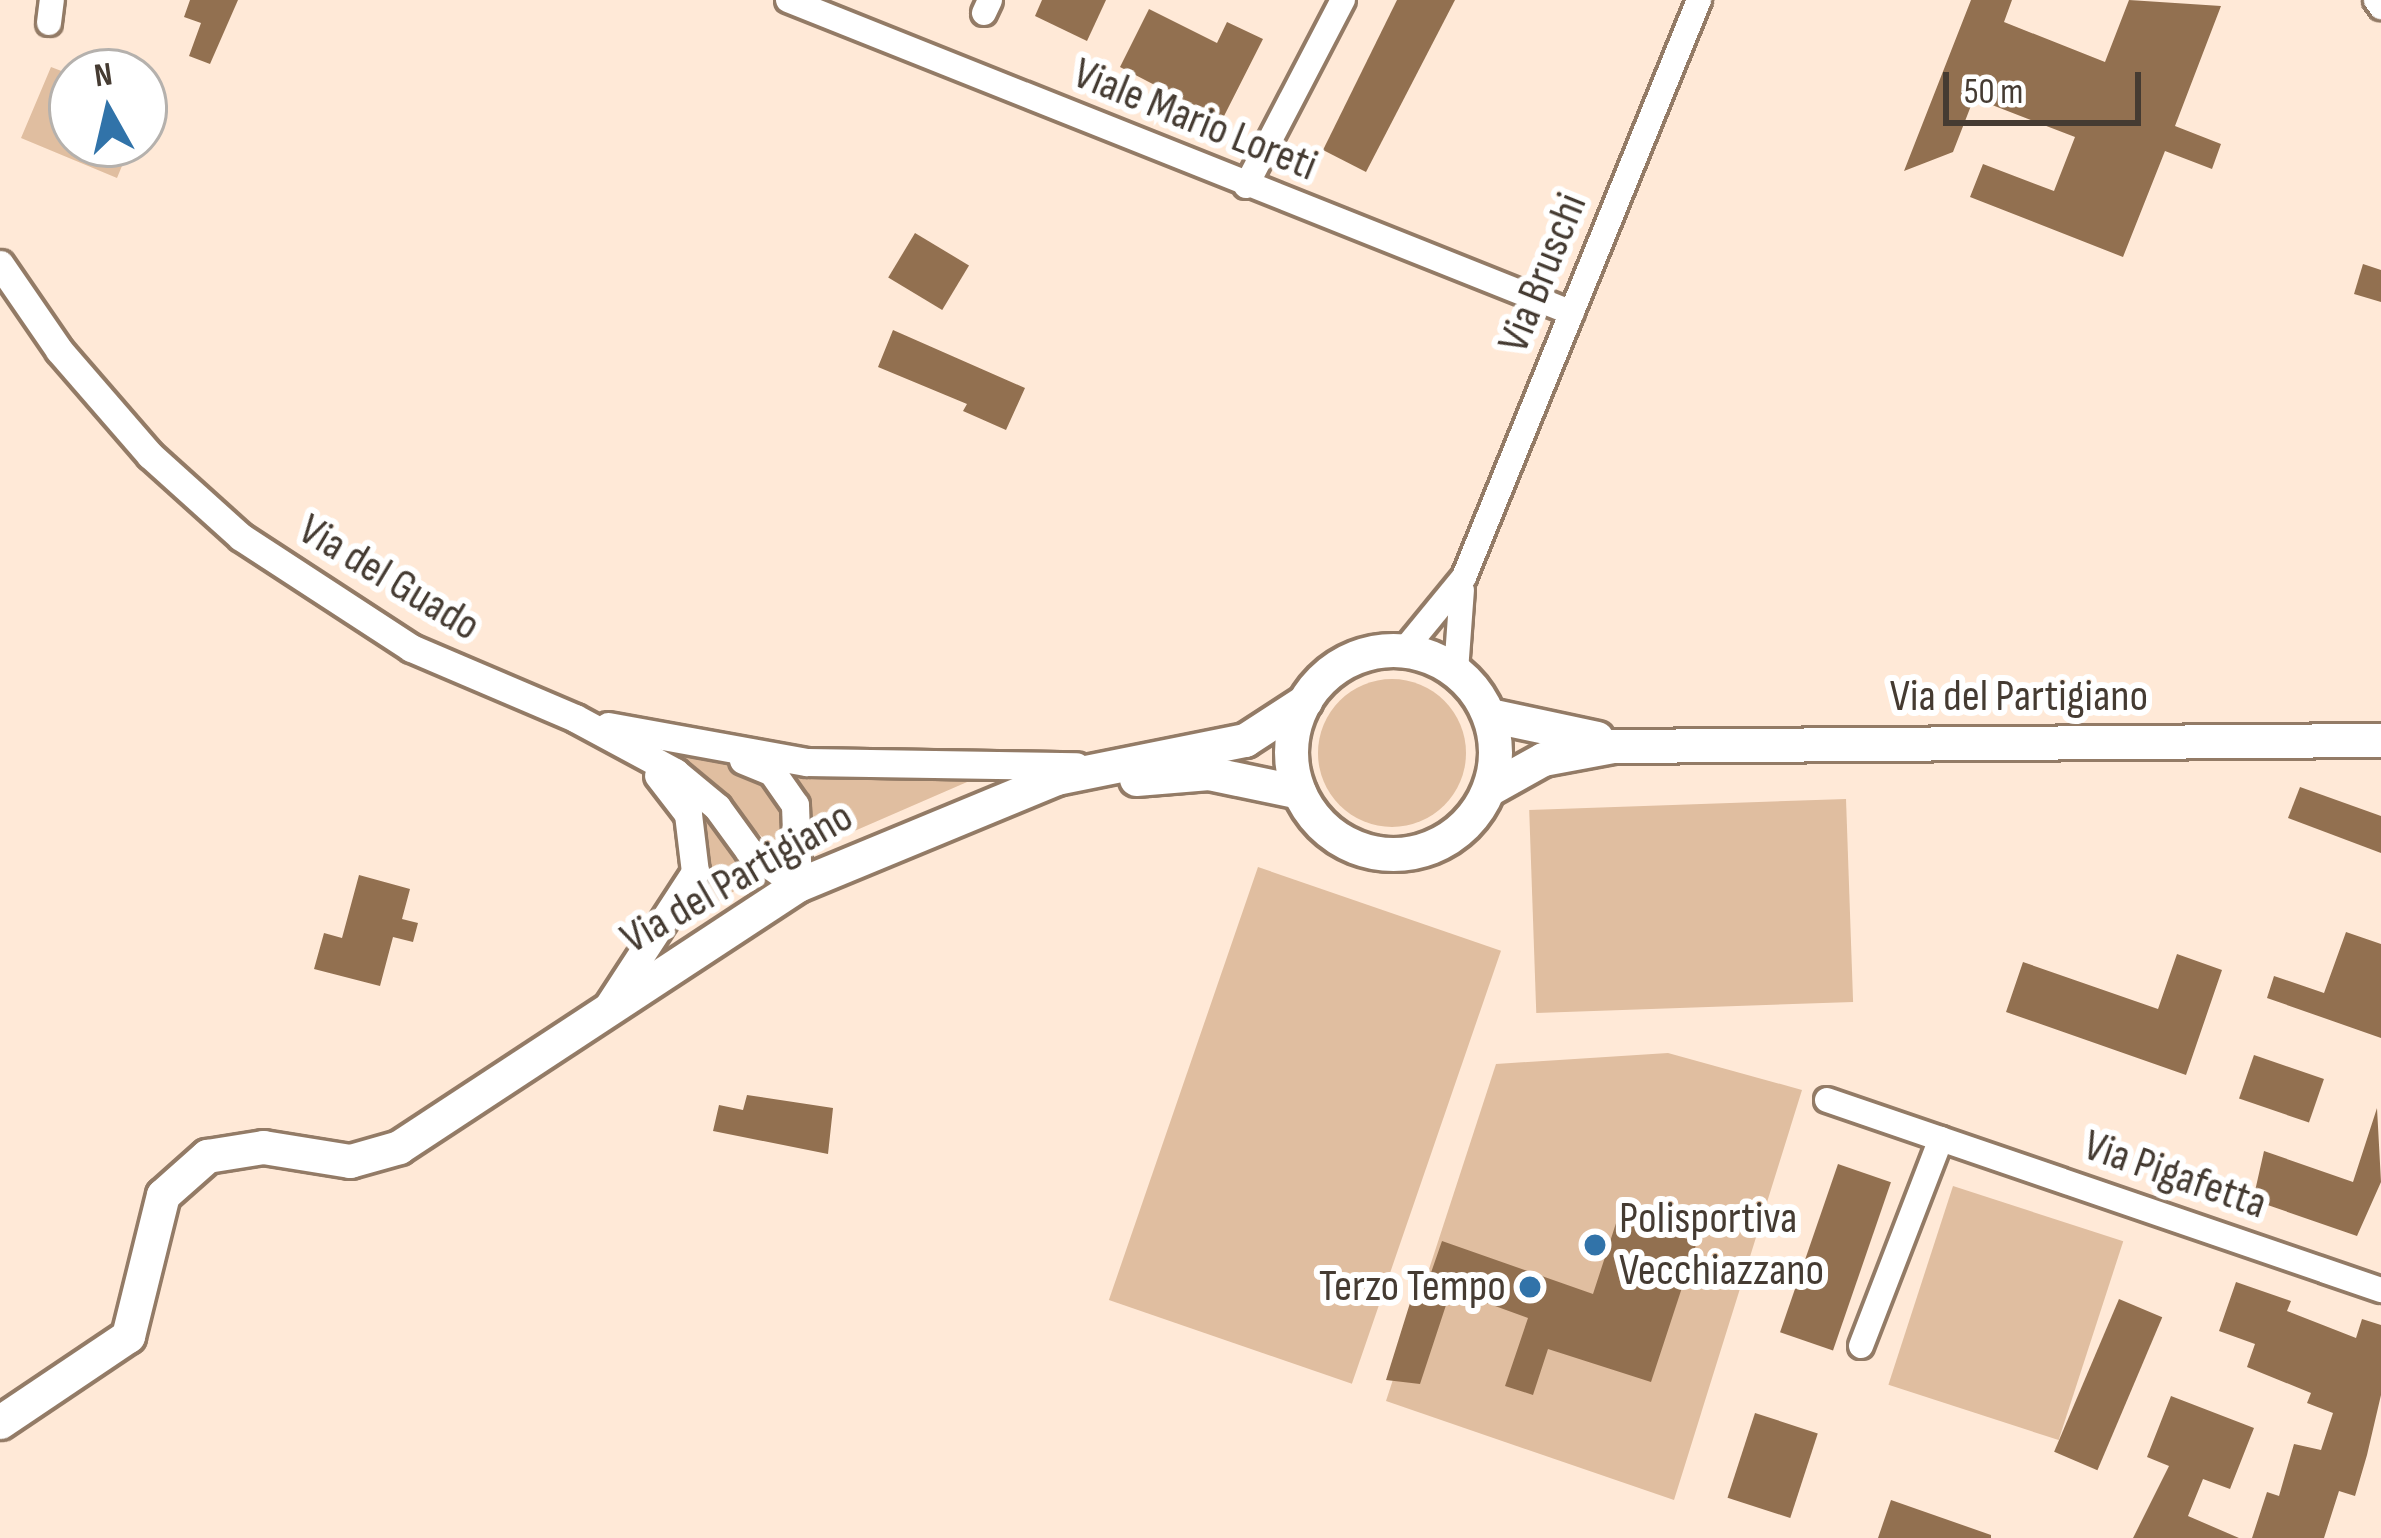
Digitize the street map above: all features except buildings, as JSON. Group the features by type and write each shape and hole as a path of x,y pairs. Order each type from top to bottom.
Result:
{"main road":[{"path":"1404,650 1456,671 1489,715 1495,739 1489,789 1452,836 1395,855 1337,838 1298,792 1291,761 1305,700 1347,661 1404,650"},
{"name":"Via del Partigiano","path":"0,1422 128,1336 156,1214 177,1176 238,1148 350,1161 399,1147 608,1005 798,885 980,807 1092,767 1245,740 1305,700"},
{"name":"Via del Partigiano","path":"1489,715 1529,730 1658,744 2381,740"},
{"name":"Via del Partigiano","path":"1489,789 1544,759 1658,744"},
{"name":"Via del Partigiano","path":"980,807 1209,773 1298,792"}],"street":[{"name":"Viale Mario Loreti","path":"788,0 1572,314"},
{"path":"1246,186 1343,0"},
{"name":"Via Bruschi","path":"1404,650 1464,577 1699,0"},
{"path":"2376,0 2381,8"},
{"name":"Via del Guado","path":"1,262 59,350 150,455 242,537 411,648 574,718 675,772 716,807 749,850 798,885"},
{"name":"Via Bruschi","path":"1456,671 1464,577"},
{"path":"574,718 710,746 865,767 1092,767"},
{"path":"710,746 772,772 795,805 798,885"},
{"path":"608,1005 680,907 695,872 688,814 634,750"},
{"name":"Via Pigafetta","path":"1826,1100 2381,1290"},
{"path":"1862,1346 1941,1138"}],"shaded area":[{"path":"48,74 48,149 21,138"},
{"path":"93,168 121,168 117,178"},
{"path":"1392,679 1420,685 1444,701 1460,725 1466,753 1460,781 1444,805 1420,821 1392,827 1364,821 1340,805 1324,781 1318,753 1324,725 1340,701 1364,685"},
{"path":"657,747 749,769 788,813 789,860"},
{"path":"778,766 974,779 813,849 808,804"},
{"path":"1846,799 1853,1002 1536,1013 1529,810"},
{"path":"698,803 763,872 680,927 705,867"},
{"path":"1258,867 1501,951 1352,1384 1109,1300"},
{"name":"Polisportiva Vecchiazzano","path":"1668,1053 1802,1090 1674,1500 1386,1401 1496,1064"},
{"path":"1953,1186 2123,1241 2059,1440 1888,1385"}],"place":[{"name":"Polisportiva Vecchiazzano","path":"1595,1245"},
{"name":"Terzo Tempo","path":"1530,1287"}]}
